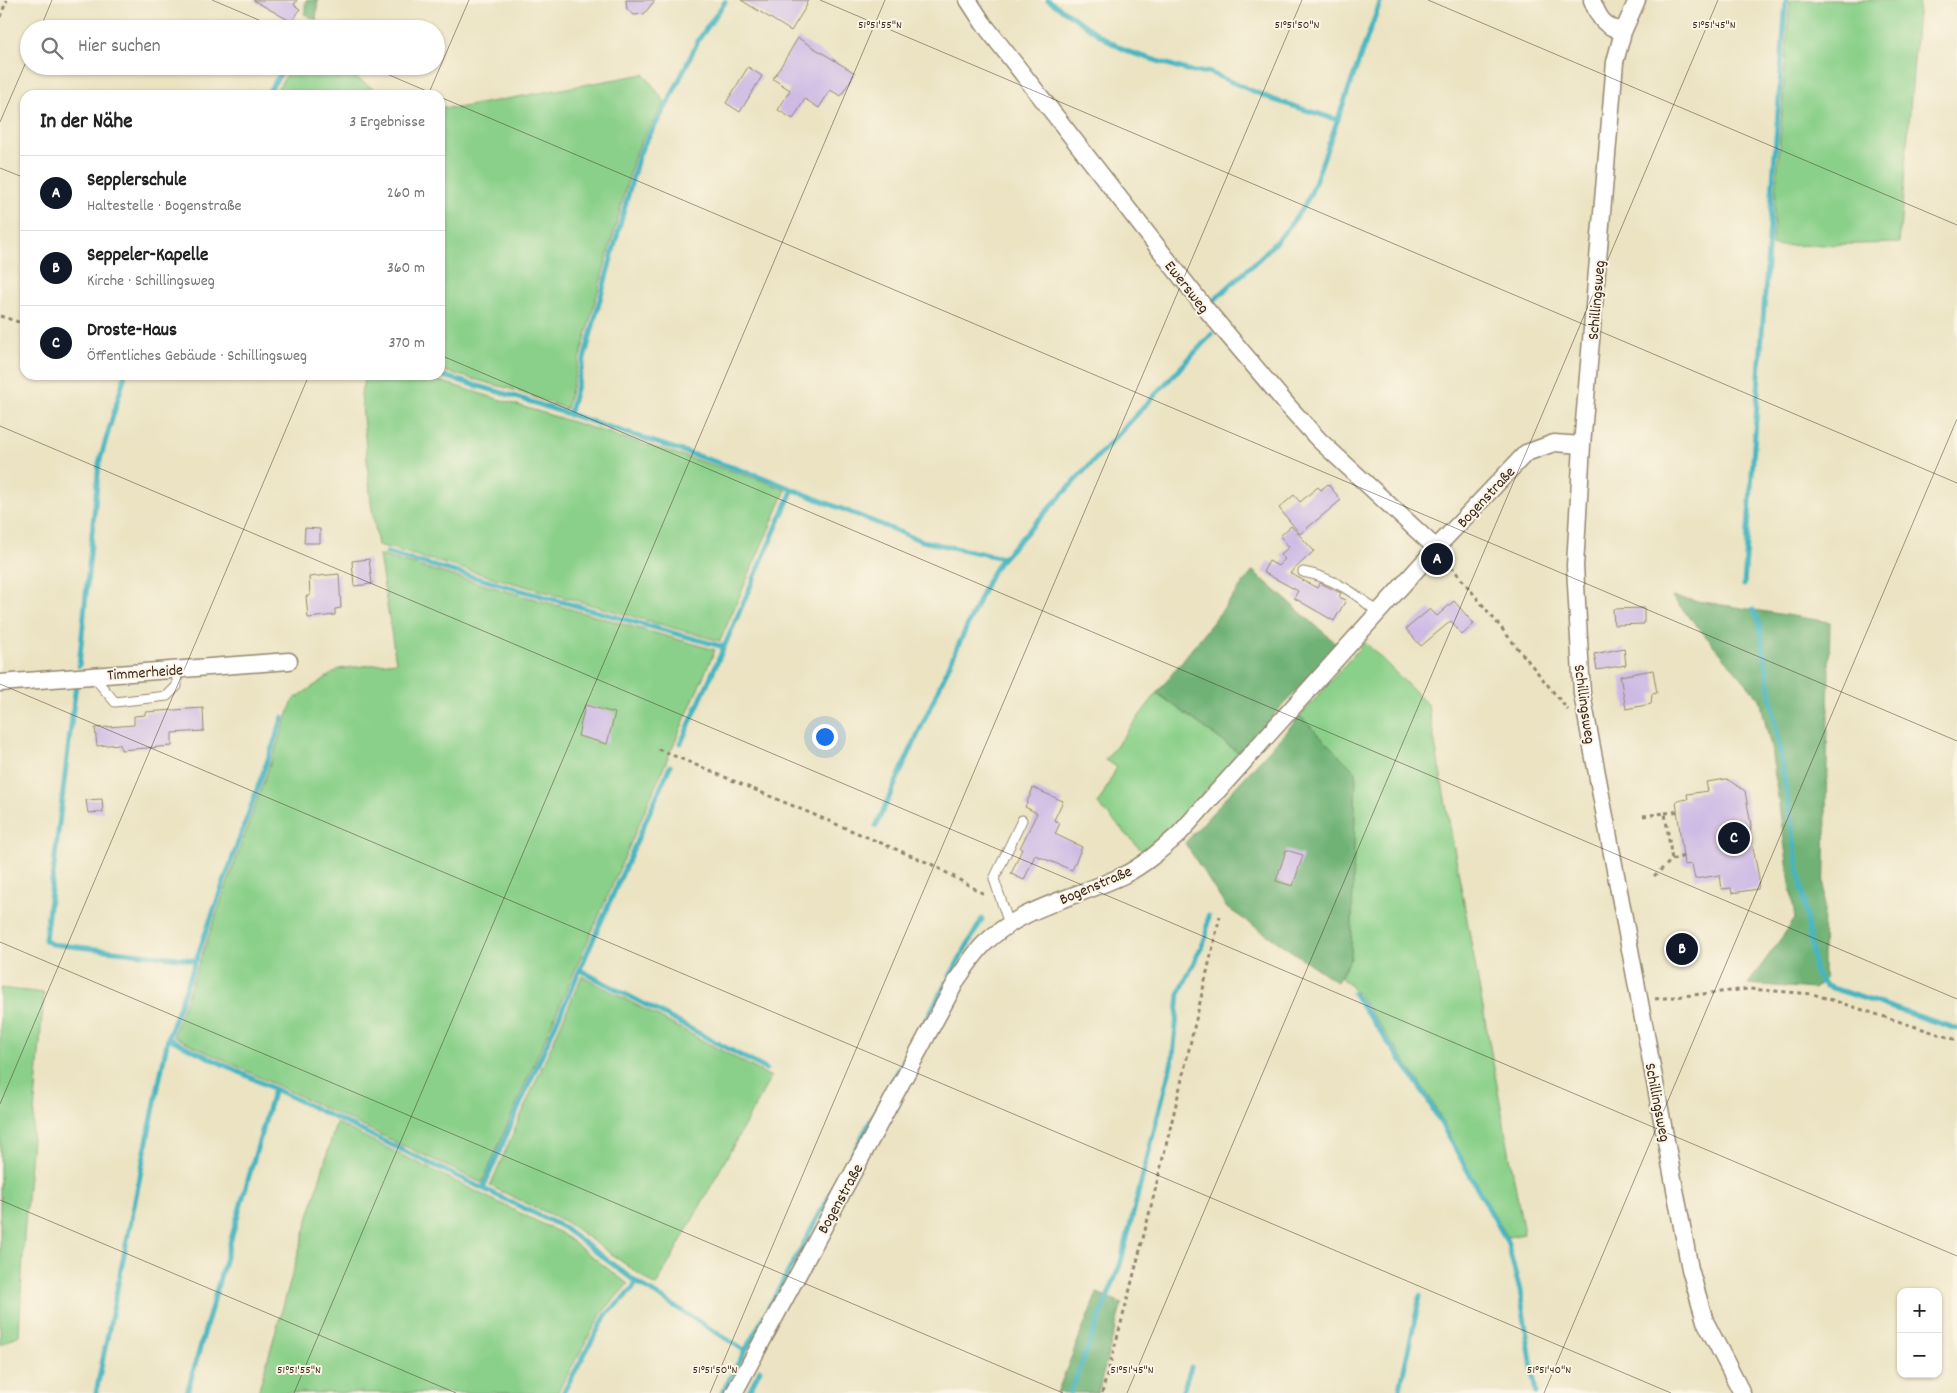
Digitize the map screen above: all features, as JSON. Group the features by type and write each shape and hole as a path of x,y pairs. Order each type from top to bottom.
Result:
{"street":[{"name":"Ewersweg","path":"968,0 982,23 1188,286 1288,406 1319,440 1436,548"},
{"path":"1592,0 1597,15 1609,27 1623,32"},
{"name":"Schillingsweg","path":"1638,0 1623,32 1615,62 1582,445 1574,566 1582,694 1690,1268 1705,1321 1742,1393"},
{"name":"Bogenstraße","path":"734,1393 958,978 983,945 1009,924 1029,912 1124,875 1151,858 1180,834 1436,548 1526,453 1554,443 1582,445"},
{"name":"Timmerheide","path":"0,683 289,661"}],"lane":[{"path":"1303,572 1319,574 1365,600 1378,614"},
{"path":"92,675 116,702 167,696 177,686 177,669"},
{"path":"1009,924 994,879 1022,820"}],"path":[{"path":"0,17 7,0"},
{"path":"0,316 20,322"},
{"path":"1436,548 1577,721 1588,723"},
{"path":"658,749 931,864 973,887 1002,906"},
{"path":"1643,816 1681,811"},
{"path":"1665,813 1672,860"},
{"path":"1654,876 1672,860 1687,855"},
{"path":"1102,1393 1160,1175 1220,916"},
{"path":"1640,1000 1749,989 1813,994 1957,1040"}],"green space":[{"path":"306,0 318,0 316,20 304,14"},
{"path":"1790,0 1919,0 1899,243 1772,246"},
{"path":"644,74 665,102 641,142 634,158 566,409 514,390 445,371 445,107 457,108"},
{"path":"287,75 351,75 376,90 276,90"},
{"path":"364,380 436,380 761,480 786,490 720,641 378,545 371,503 361,394"},
{"path":"379,555 715,650 482,1183 173,1036 293,700 339,669 396,662"},
{"path":"1253,571 1338,645 1239,753 1157,693"},
{"path":"1672,597 1830,622 1823,955 1823,972 1826,978 1814,989 1748,984 1795,919 1771,748 1760,699"},
{"path":"1365,642 1428,705 1524,1234 1508,1237 1429,1096 1356,991 1340,977 1351,958 1356,772 1300,716"},
{"path":"1157,693 1239,753 1171,830 1144,853 1098,804 1117,767 1105,760"},
{"path":"1300,716 1356,772 1351,958 1337,982 1226,907 1185,843"},
{"path":"582,976 771,1077 656,1286 566,1222 490,1186"},
{"path":"0,988 44,993 24,1235 19,1335 0,1345"},
{"path":"336,1123 561,1233 628,1284 602,1313 557,1393 258,1393"},
{"path":"1097,1293 1122,1303 1098,1393 1057,1393"}],"building":[{"path":"253,0 297,0 294,5 300,9 293,20 288,20"},
{"path":"626,0 655,0 644,14 634,15 627,9"},
{"path":"741,0 808,0 807,5 791,31"},
{"path":"798,38 855,73 841,96 830,90 819,108 805,99 793,119 778,110 790,90 773,79"},
{"path":"748,67 762,76 740,112 726,103"},
{"path":"1328,484 1341,500 1300,534 1279,508 1294,495 1300,502 1318,487 1321,490"},
{"path":"1291,526 1314,551 1290,573 1317,588 1320,583 1341,593 1339,597 1346,600 1334,621 1294,598 1298,591 1263,572 1269,561 1278,566 1285,559 1280,555 1289,547 1280,536"},
{"path":"305,528 320,529 320,543 304,543"},
{"path":"369,559 372,584 354,586 352,561"},
{"path":"339,574 341,608 335,609 335,615 308,618 306,596 310,596 309,577"},
{"path":"1454,601 1474,624 1462,635 1451,621 1421,646 1406,629 1430,609 1437,616"},
{"path":"1644,608 1644,624 1614,625 1613,609"},
{"path":"1624,648 1626,665 1597,670 1594,654"},
{"path":"1653,670 1657,693 1652,694 1651,704 1626,709 1620,676"},
{"path":"585,705 615,713 607,744 578,736"},
{"path":"203,708 204,731 172,733 172,746 121,750 120,744 97,746 95,728 134,725 134,716 145,715 145,712"},
{"path":"1727,779 1745,791 1751,825 1750,833 1759,878 1758,889 1732,893 1731,888 1722,889 1720,875 1695,879 1692,864 1684,865 1676,801 1688,799 1687,794 1708,791 1706,782"},
{"path":"1033,788 1063,801 1054,820 1060,823 1055,834 1082,847 1072,870 1035,855 1024,880 1011,874 1022,849 1020,848 1037,813 1025,807"},
{"path":"102,799 103,812 88,813 86,800"},
{"path":"1286,850 1303,855 1293,886 1276,881"}],"waterway":[{"path":"1048,0 1110,42 1129,52 1193,72 1208,72 1274,100 1338,120"},
{"path":"1211,303 1253,265 1279,238 1302,209 1311,193 1381,0"},
{"path":"1744,585 1786,0"},
{"path":"569,415 638,158 668,103 699,39 725,2"},
{"path":"269,90 280,75"},
{"path":"876,826 989,578 999,562 1212,334"},
{"path":"445,376 513,396 762,477 922,541 1003,558"},
{"path":"79,666 99,463 124,380"},
{"path":"387,553 724,647 793,489"},
{"path":"1753,610 1759,621 1815,971 1820,981 1826,986 1957,1029"},
{"path":"681,743 724,647"},
{"path":"76,684 45,940 51,944 195,961"},
{"path":"96,1393 168,1038 283,717"},
{"path":"483,1188 670,766"},
{"path":"1070,1393 1120,1265 1173,1057 1179,994 1206,937 1208,916"},
{"path":"950,976 982,919"},
{"path":"580,970 766,1069"},
{"path":"722,1393 946,983"},
{"path":"1353,993 1424,1093 1507,1241 1520,1291 1536,1393"},
{"path":"168,1038 563,1227 636,1282 744,1350"},
{"path":"187,1393 274,1089"},
{"path":"563,1393 606,1315 631,1291 636,1282"},
{"path":"1399,1393 1420,1296"},
{"path":"1182,1393 1191,1367"},
{"path":"748,1393 760,1370"}],"place":[{"name":"Sepplerschule","path":"1437,559"},
{"name":"Droste-Haus","path":"1734,838"},
{"name":"Seppeler-Kapelle","path":"1682,949"}]}
